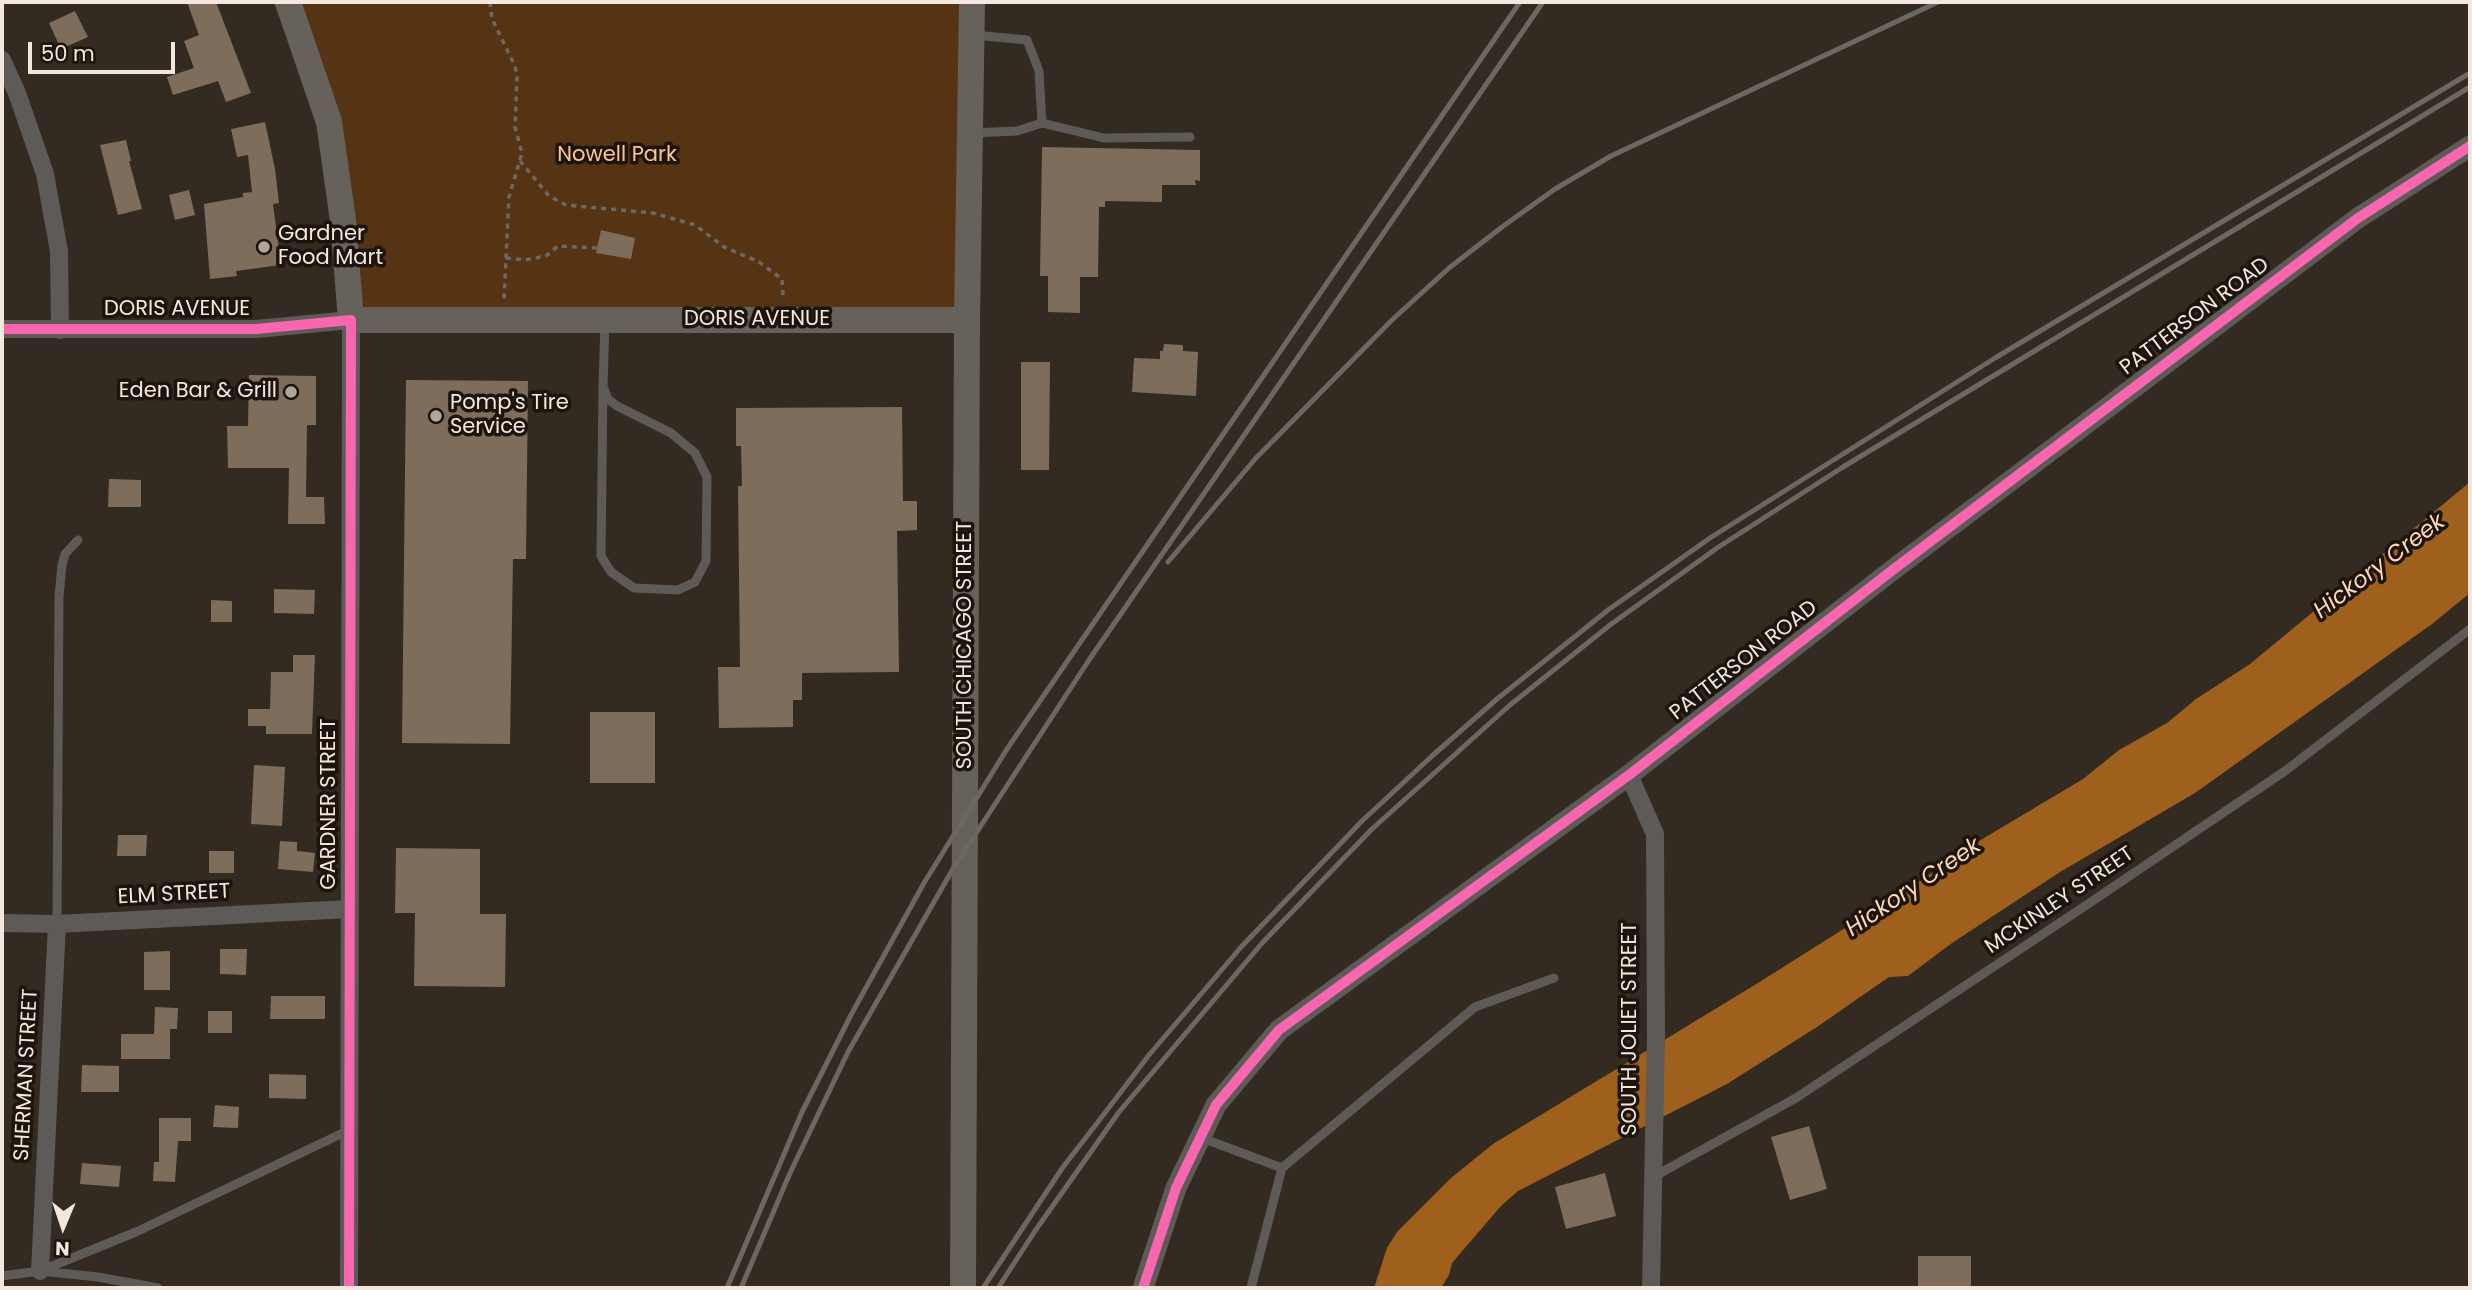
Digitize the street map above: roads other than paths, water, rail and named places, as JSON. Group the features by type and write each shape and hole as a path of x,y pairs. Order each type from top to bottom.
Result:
{"main road":[{"name":"GARDNER STREET","path":"288,2 329,122 343,220 351,320"},
{"name":"SOUTH CHICAGO STREET","path":"963,1288 967,320 972,2"},
{"name":"DORIS AVENUE","path":"351,320 967,320"}],"street":[{"path":"2,60 17,93 45,174 59,251 60,330"},
{"name":"PATTERSON ROAD","path":"1143,1288 1176,1188 1216,1105 1279,1030 1629,775 1901,563 2358,218 2470,146"},
{"name":"DORIS AVENUE","path":"2,329 256,329 351,320"},
{"name":"GARDNER STREET","path":"349,1288 351,320"},
{"name":"SOUTH JOLIET STREET","path":"1629,775 1655,834 1656,1036 1651,1288"},
{"name":"ELM STREET","path":"2,923 57,924 349,909"},
{"name":"SHERMAN STREET","path":"40,1271 57,924"}],"lane":[{"path":"972,35 1027,40 1039,71 1042,123"},
{"path":"970,133 1017,131 1042,123 1104,138 1190,137"},
{"path":"603,386 608,399 671,433 695,453 707,477 706,561 695,582 678,590 634,588 611,572 601,556 603,386 605,320"},
{"path":"57,924 59,596 65,554 78,540"},
{"name":"MCKINLEY STREET","path":"1653,1178 1796,1098 2285,771 2470,629"},
{"path":"1251,1288 1282,1168 1475,1007 1554,978"},
{"path":"40,1271 136,1231 349,1130"},
{"path":"1200,1137 1282,1168"},
{"path":"2,1276 40,1271 98,1277 158,1288"}],"water":[{"name":"Hickory Creek","path":"2470,482 2470,593 2432,624 2195,793 2060,872 1952,943 1908,976 1889,977 1727,1084 1518,1191 1501,1206 1452,1263 1441,1288 1374,1288 1387,1248 1397,1232 1451,1178 1493,1144 1758,983 1932,873 1944,862 2083,779 2119,750 2167,723 2196,699 2250,664"}],"railway":[{"path":"727,1288 802,1112 852,1013 924,883 1007,749 1520,2"},
{"path":"741,1288 790,1173 848,1052 954,867 1089,660 1543,2"},
{"path":"1168,562 1256,458 1392,320 1449,268 1502,227 1555,189 1611,156 1938,2"},
{"path":"983,1288 1063,1167 1149,1055 1242,946 1363,820 1497,699 1608,610 1710,538 1995,358 2470,73"},
{"path":"998,1288 1119,1112 1263,942 1372,829 1510,705 1610,625 1717,548 1843,467 2470,87"}],"place":[{"name":"Gardner Food Mart","path":"264,247"},
{"name":"Eden Bar & Grill","path":"291,392"},
{"name":"Pomp's Tire Service","path":"436,416"}],"park label":[{"name":"Nowell Park","path":"617,156"}]}
